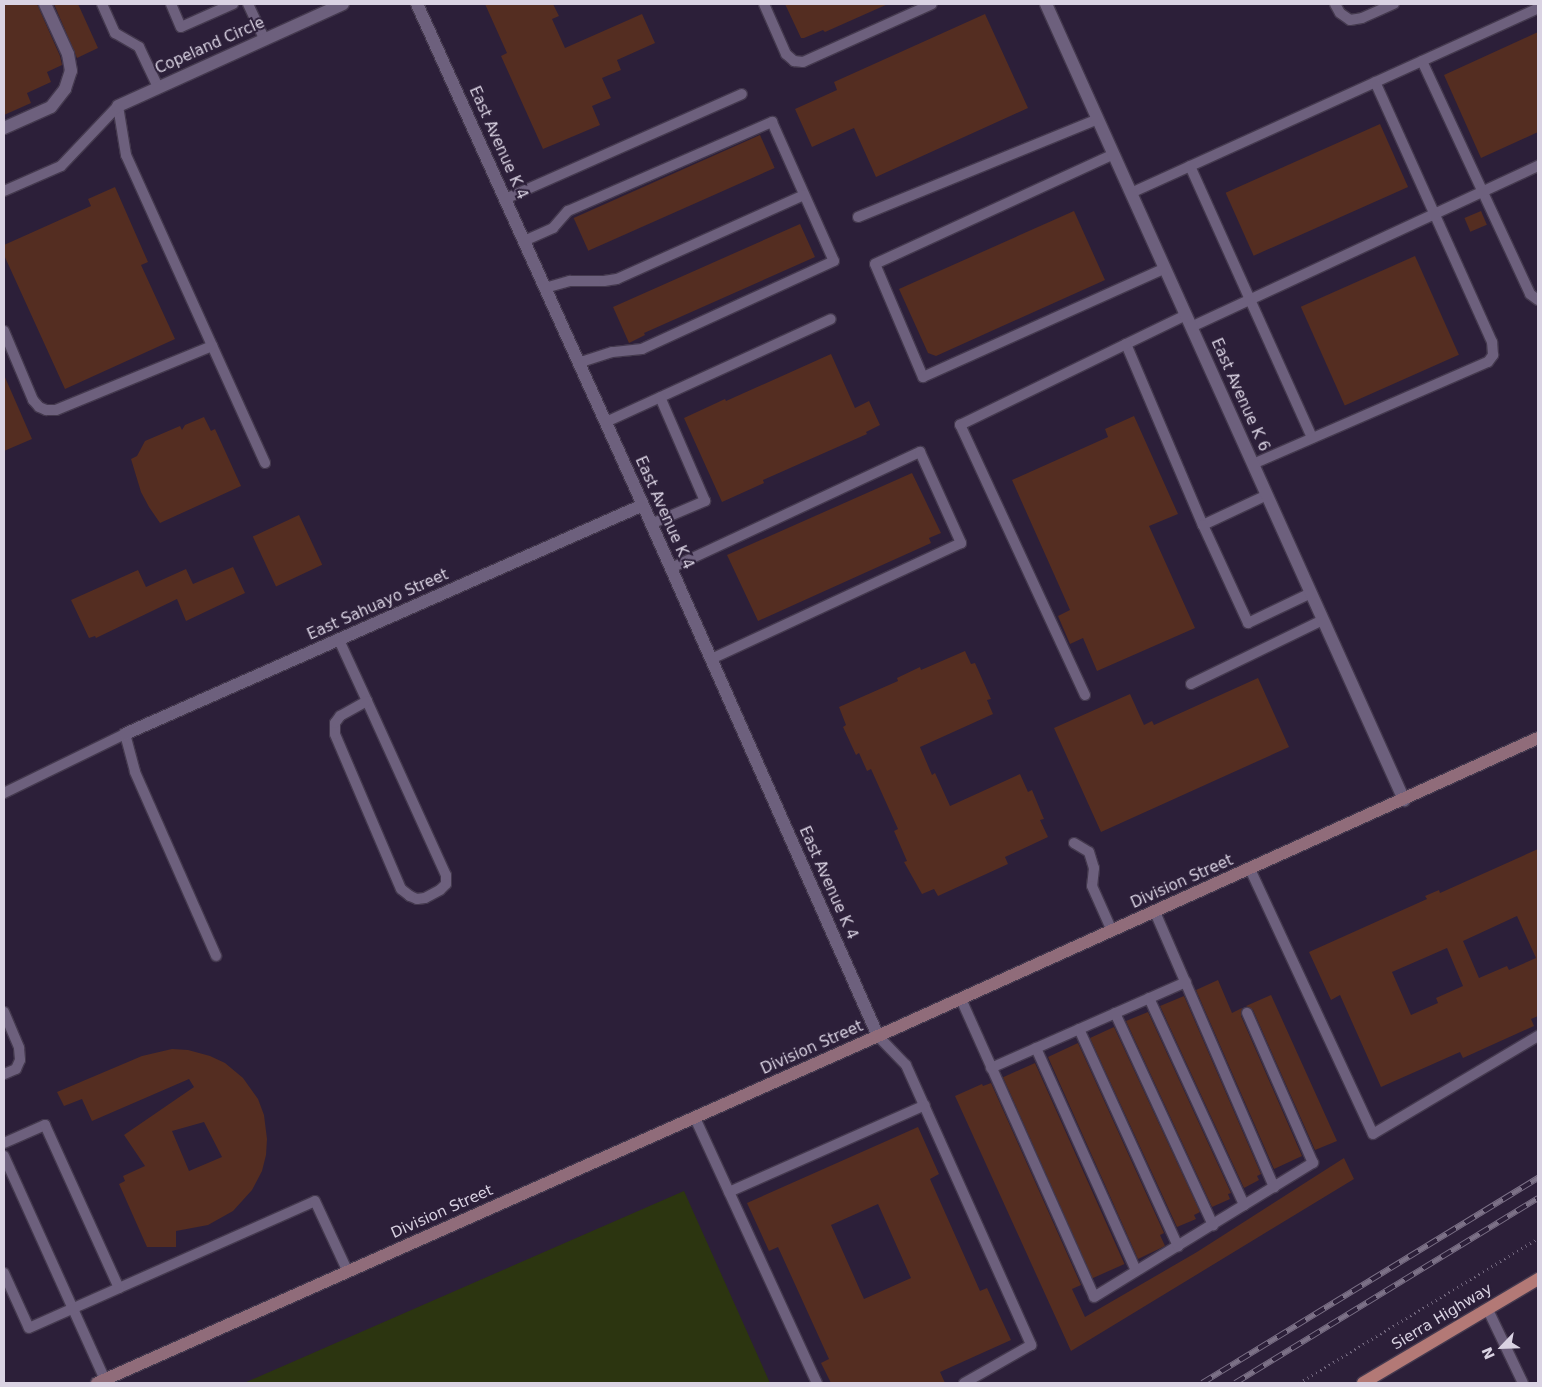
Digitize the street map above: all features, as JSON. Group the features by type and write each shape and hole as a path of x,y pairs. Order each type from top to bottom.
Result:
{"main road":[{"name":"Division Street","path":"101,1382 1537,742"},
{"name":"Sierra Highway","path":"1363,1383 1538,1280"}],"street":[{"path":"4,128 51,107 65,90 71,71 68,54 45,4"},
{"name":"Copeland Circle","path":"118,106 343,4"},
{"name":"East Avenue K 4","path":"417,4 606,422 878,1036"},
{"name":"East Avenue K 6","path":"1046,4 1404,800"},
{"name":"East Sahuayo Street","path":"125,734 643,505"}],"lane":[{"path":"102,4 115,33 139,47 158,87"},
{"path":"171,4 181,27 233,4"},
{"path":"248,4 264,39"},
{"path":"764,4 786,54 794,61 803,62 932,4"},
{"path":"1335,4 1340,13 1350,20 1362,18 1394,4"},
{"path":"1131,193 1538,8"},
{"path":"1422,61 1481,192 1530,294 1538,300"},
{"path":"1253,464 1488,362 1493,355 1492,342 1375,82"},
{"path":"505,199 742,94"},
{"path":"4,191 61,166 118,106"},
{"path":"118,106 126,155 265,463"},
{"path":"858,217 1098,118"},
{"path":"524,241 553,228 568,211 772,122 834,261 642,349 612,352 579,363"},
{"path":"1114,154 875,264 923,377 1165,268"},
{"path":"1190,166 1312,438"},
{"path":"1191,327 1538,166"},
{"path":"545,288 570,280 604,281 617,279 804,195"},
{"path":"1085,695 960,425 1186,315"},
{"path":"606,422 831,319"},
{"path":"4,331 33,400 39,407 46,410 56,410 212,346"},
{"path":"1126,344 1248,623 1311,593"},
{"path":"651,524 705,501 660,397"},
{"path":"671,568 920,452 961,543 711,659"},
{"path":"1204,525 1267,494"},
{"path":"1191,684 1323,620"},
{"path":"339,640 368,701 446,875 446,884 440,890 425,898 418,899 410,896 402,889 335,734 335,723 340,716 368,701"},
{"path":"4,793 125,734 135,772 216,956"},
{"path":"1074,843 1089,852 1094,868 1092,886 1112,931"},
{"path":"1250,869 1373,1134 1538,1036"},
{"path":"1155,912 1274,1187"},
{"path":"991,1068 1186,982"},
{"path":"1150,998 1244,1205"},
{"path":"960,999 1094,1297 1313,1163 1246,1012"},
{"path":"4,1012 19,1048 20,1060 16,1069 4,1074"},
{"path":"1115,1013 1212,1225"},
{"path":"1079,1029 1178,1246"},
{"path":"878,1036 906,1065 1031,1345 964,1383"},
{"path":"1036,1048 1136,1271"},
{"path":"729,1192 925,1105"},
{"path":"695,1118 817,1383"},
{"path":"4,1143 46,1125 119,1288"},
{"path":"4,1156 74,1309 101,1382"},
{"path":"4,1273 29,1328 315,1201 348,1272"},
{"path":"1488,1310 1523,1383"}],"path":[{"path":"1299,1383 1538,1238"}],"green space":[{"path":"684,1191 770,1383 244,1383"}],"building":[{"path":"4,4 37,4 60,56 62,65 47,72 51,82 27,93 31,103 4,115"},
{"path":"54,4 78,4 98,48 77,58"},
{"path":"485,4 553,4 559,16 552,19 565,48 642,14 655,43 617,60 621,70 602,78 611,98 592,106 600,125 543,149 501,56 507,53"},
{"path":"785,4 888,4 825,32 823,30 801,38"},
{"path":"985,14 1028,108 876,177 854,128 812,147 795,109 837,90 834,82"},
{"path":"1538,32 1538,132 1481,158 1444,75"},
{"path":"1380,124 1408,187 1254,256 1226,193"},
{"path":"760,135 775,168 588,251 574,218"},
{"path":"115,187 148,262 141,265 175,339 65,389 4,255 4,245 91,206 88,199"},
{"path":"1074,211 1105,280 936,356 928,353 899,289"},
{"path":"1481,211 1487,225 1470,232 1464,218"},
{"path":"800,224 815,257 644,333 645,335 629,343 613,307"},
{"path":"1415,256 1459,355 1345,406 1301,307"},
{"path":"831,354 855,408 869,401 880,425 866,432 867,434 763,480 764,483 722,502 684,418"},
{"path":"4,375 32,439 4,451"},
{"path":"1134,416 1178,514 1149,526 1195,628 1097,671 1083,638 1070,644 1058,616 1070,610 1012,480 1108,437 1105,429"},
{"path":"204,417 211,431 215,429 241,486 160,523 141,492 131,459 137,456 145,441 180,426 182,430 185,425"},
{"path":"912,473 941,533 929,538 931,543 758,621 727,555"},
{"path":"299,515 322,565 276,586 253,537"},
{"path":"233,567 245,593 186,621 177,599 96,638 95,636 89,638 71,600 138,570 146,587 186,569 193,584"},
{"path":"965,651 971,664 975,663 991,699 987,700 993,714 920,747 932,775 935,773 950,806 1020,774 1028,792 1032,790 1044,819 1040,820 1048,837 1005,857 1008,864 938,896 934,889 922,894 904,862 907,861 894,831 898,829 871,769 867,771 859,753 856,755 843,727 846,725 839,707 898,681 897,678 920,667 921,670"},
{"path":"1258,678 1289,747 1101,832 1054,728 1130,694 1144,725 1152,721 1154,725"},
{"path":"1538,849 1538,1016 1531,1019 1534,1026 1463,1058 1460,1052 1381,1087 1340,995 1331,1000 1309,952 1427,899 1425,896 1439,890 1440,893","holes":["1517,916 1536,958 1509,970 1507,966 1479,978 1463,941","1447,948 1463,986 1436,998 1438,1003 1411,1015 1392,972"]},
{"path":"1218,980 1232,1013 1242,1008 1241,1016 1302,1156 1274,1169 1196,990"},
{"path":"1271,995 1337,1141 1315,1150 1253,1010 1246,1006"},
{"path":"1184,996 1261,1174 1257,1176 1259,1180 1244,1188 1160,1006"},
{"path":"1148,1012 1231,1193 1228,1194 1230,1199 1212,1207 1126,1021"},
{"path":"1114,1027 1200,1212 1194,1215 1196,1219 1177,1227 1090,1038"},
{"path":"1078,1043 1164,1233 1160,1235 1165,1246 1138,1259 1048,1057"},
{"path":"172,1049 188,1050 210,1056 225,1063 243,1078 258,1099 264,1115 267,1139 266,1155 262,1171 252,1190 233,1211 208,1225 176,1231 176,1247 147,1247 119,1184 125,1181 123,1176 145,1166 124,1135 194,1087 189,1079 92,1121 82,1099 64,1106 57,1092 142,1056","holes":["204,1122 222,1157 189,1171 172,1131"]},
{"path":"1035,1063 1124,1264 1093,1278 1003,1077"},
{"path":"991,1083 1081,1285 1072,1289 1085,1317 1197,1252 1344,1158 1354,1179 1071,1351 955,1096 982,1084 983,1086"},
{"path":"918,1127 939,1174 930,1179 980,1291 987,1288 1011,1340 940,1372 945,1383 831,1383 821,1363 829,1359 778,1247 769,1251 747,1203","holes":["878,1204 911,1278 864,1299 831,1225"]}],"railway":[{"path":"1202,1383 1538,1178"},
{"path":"1235,1383 1538,1198"}]}
